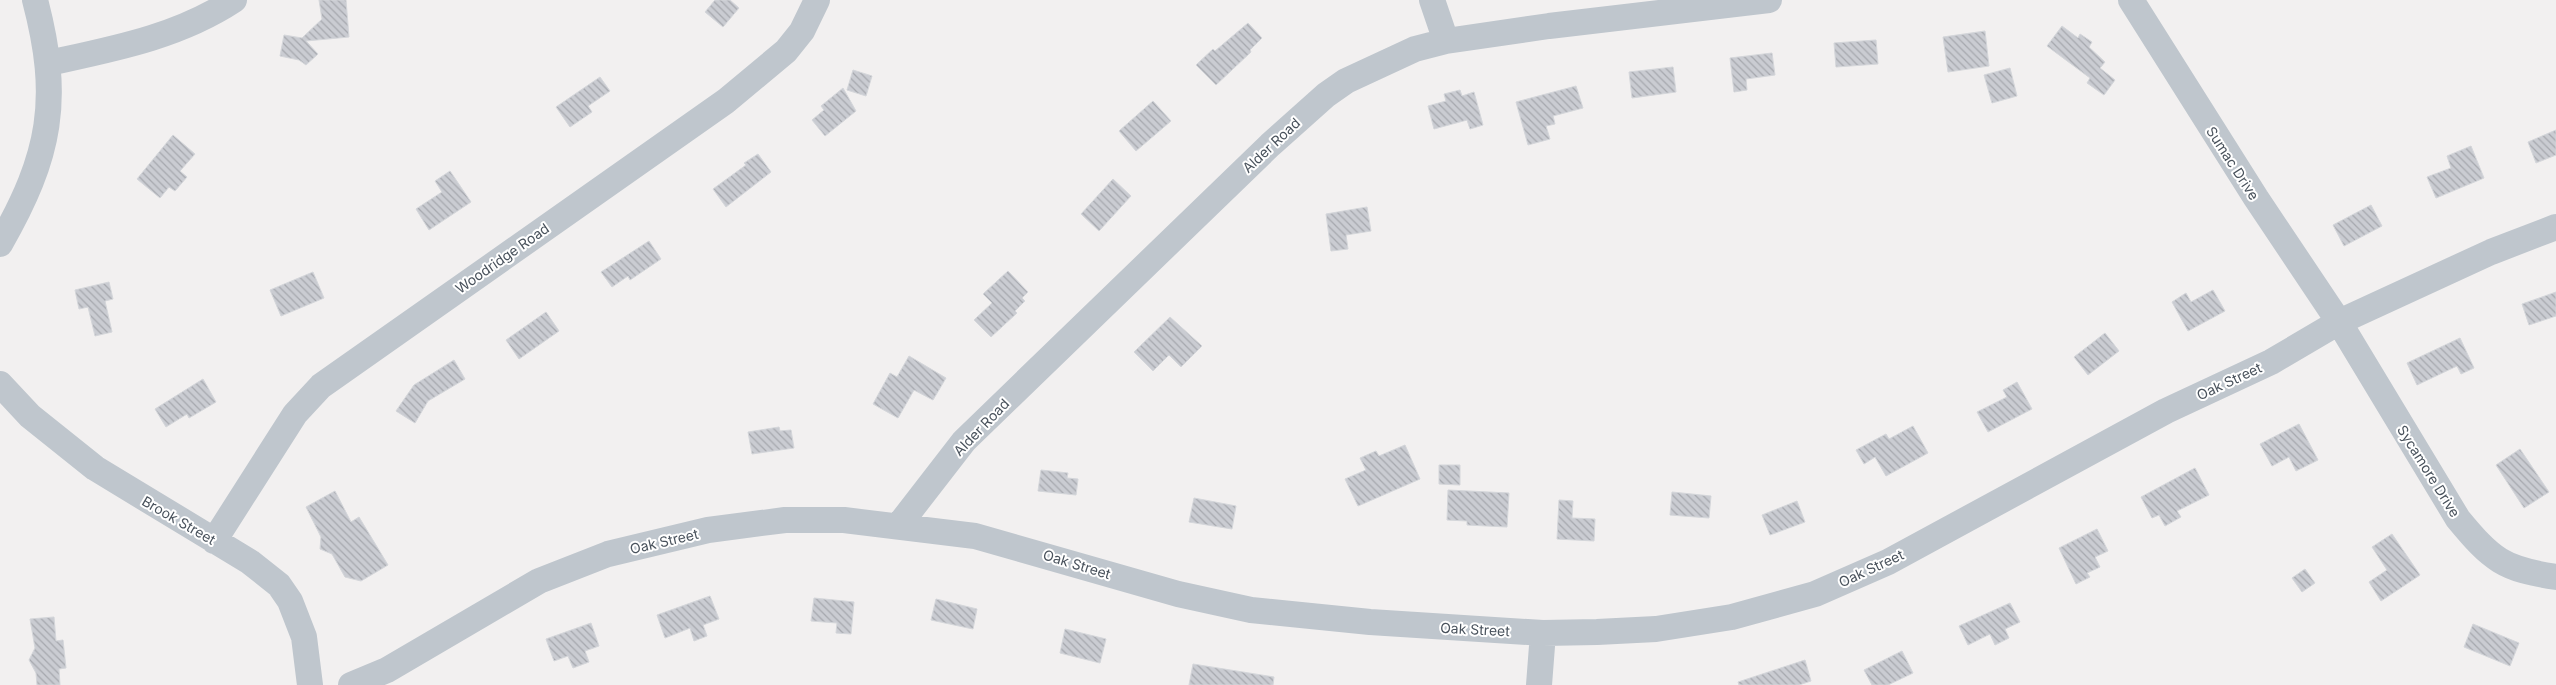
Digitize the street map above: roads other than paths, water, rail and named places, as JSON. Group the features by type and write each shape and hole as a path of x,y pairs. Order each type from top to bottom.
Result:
{"street":[{"path":"0,244 24,195 43,148 50,107 49,63 35,0"},
{"path":"49,63 128,46 154,38 204,18 234,0"},
{"name":"Woodridge Road","path":"214,541 295,414 321,386 726,101 786,51 802,31 817,0"},
{"path":"1432,0 1446,41"},
{"name":"Alder Road","path":"899,525 964,441 1270,145 1326,95 1346,81 1415,49 1446,41 1549,26 1769,0"},
{"name":"Sumac Drive","path":"2131,0 2250,190 2339,322"},
{"name":"Oak Street","path":"351,685 387,670 539,581 608,554 708,530 785,520 844,520 899,525 974,536 1178,594 1251,610 1370,622 1543,633 1656,629 1732,617 1815,594 1888,562 2166,411 2271,362 2339,322 2473,259 2556,227"},
{"name":"Sycamore Drive","path":"2339,322 2458,519 2481,547 2505,565 2533,573 2556,576"},
{"name":"Brook Street","path":"0,384 30,416 95,468 265,572 279,585 290,600 304,637 310,685"},
{"path":"1539,685 1543,633"}]}
